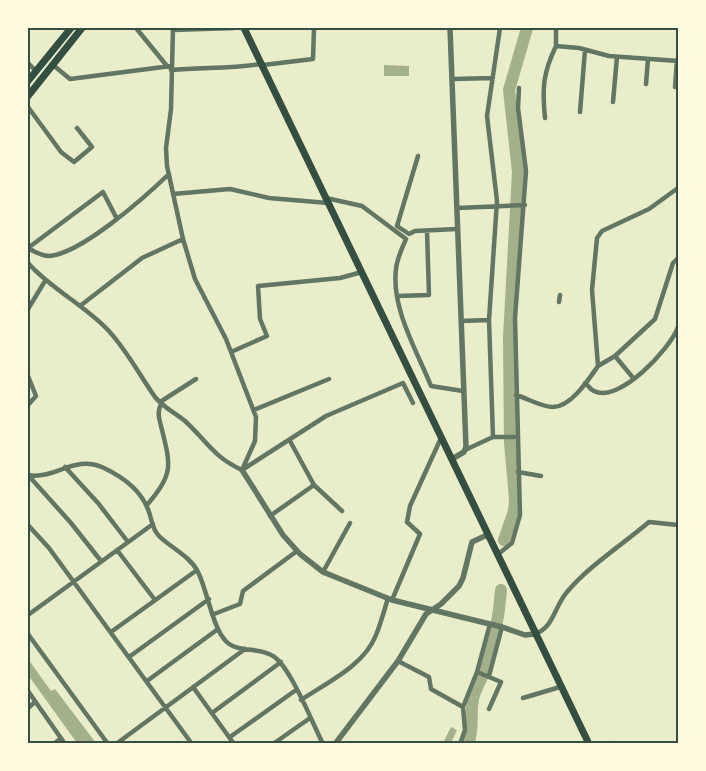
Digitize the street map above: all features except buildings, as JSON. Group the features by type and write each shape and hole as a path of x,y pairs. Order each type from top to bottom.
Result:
{"main road":[{"path":"28,81 71,28"},
{"path":"28,96 82,28"},
{"path":"244,28 377,300 487,535 589,744"}],"street":[{"path":"136,28 170,67"},
{"path":"234,28 173,29 170,67 171,109 166,148 168,174 183,239 195,279 231,352 254,410 257,434 242,470"},
{"path":"53,65 70,80 170,67 240,67 313,59 314,28"},
{"path":"450,28 465,450"},
{"path":"493,437 489,320 496,206 487,116 500,28"},
{"path":"545,118 543,86 546,67 556,46 556,28"},
{"path":"556,46 617,57 678,60 674,87"},
{"path":"580,112 585,50"},
{"path":"613,102 617,57"},
{"path":"646,84 648,59"},
{"path":"28,63 36,71"},
{"path":"452,79 493,78"},
{"path":"499,558 512,543 517,529 520,508 515,318 526,171 518,108 519,88"},
{"path":"28,107 61,152 74,162 92,147 77,128"},
{"path":"418,156 396,226 409,234 457,229"},
{"path":"118,218 103,192 28,248 49,256 63,253 118,218 137,204 168,174"},
{"path":"598,366 592,290 597,238 602,231 650,209 678,188"},
{"path":"173,194 230,189 269,198 327,200 362,206 406,240 396,270 397,296 431,386 463,391"},
{"path":"457,208 523,205"},
{"path":"397,296 429,295 427,231"},
{"path":"80,306 142,258 183,239"},
{"path":"516,395 552,407 561,405 586,383 598,366 616,356 655,319 673,263 678,258"},
{"path":"28,263 45,280 80,306 118,341 160,403 187,423 204,444 223,459 242,470 270,517 296,551 323,572 390,599 490,624 524,635 535,634 548,627 558,604 574,584 649,522 678,525"},
{"path":"231,352 267,336 260,319 258,286 340,278 362,272"},
{"path":"28,309 45,280"},
{"path":"559,302 560,295"},
{"path":"460,321 489,320"},
{"path":"586,383 594,392 607,393 622,389 653,362 676,335 678,327"},
{"path":"616,356 634,379"},
{"path":"28,376 36,396 28,405"},
{"path":"147,505 166,481 169,467 158,414 160,403 196,379"},
{"path":"254,410 329,379"},
{"path":"242,470 290,441 326,416 403,383 413,403"},
{"path":"452,459 465,450 493,437 514,437"},
{"path":"301,700 341,674 365,652 376,636 390,599 420,534 407,522 410,506 441,438"},
{"path":"290,441 314,485 342,511"},
{"path":"28,475 51,473 65,467 83,463 105,468 138,491 147,505 152,524 159,536 197,570 209,599 218,629 225,641 232,646 266,652 281,662 290,674 323,744"},
{"path":"65,467 128,542"},
{"path":"518,472 541,476"},
{"path":"28,475 71,523 101,561"},
{"path":"270,517 314,485"},
{"path":"323,572 350,523"},
{"path":"28,615 152,524"},
{"path":"28,525 48,548 111,632 192,744"},
{"path":"335,744 398,662 426,614 441,604 459,586 463,578 472,542 487,535"},
{"path":"117,550 154,600"},
{"path":"214,614 240,604 243,591 296,551"},
{"path":"111,632 197,570"},
{"path":"129,657 209,599"},
{"path":"460,744 465,730 463,707 479,672 490,624"},
{"path":"488,676 501,627"},
{"path":"147,681 218,629"},
{"path":"28,634 108,744"},
{"path":"116,744 245,649"},
{"path":"212,713 281,662"},
{"path":"398,662 429,677 431,690 463,707"},
{"path":"479,672 501,682 490,708"},
{"path":"193,687 234,744"},
{"path":"523,698 560,687"},
{"path":"230,737 296,690"},
{"path":"28,691 65,744"},
{"path":"28,708 35,702"},
{"path":"273,744 310,718"},
{"path":"54,744 61,738"},
{"path":"281,738 284,744"}],"shaded area":[{"path":"384,65 409,66 409,76 384,76"},
{"path":"28,659 51,691 55,689 96,743 77,743 28,675"},
{"path":"451,727 457,730 451,743 443,743"}],"waterway":[{"path":"504,540 514,511 515,499 510,443 509,337 518,172 509,90 527,28"},
{"path":"468,744 473,701 491,650 501,590"}]}
